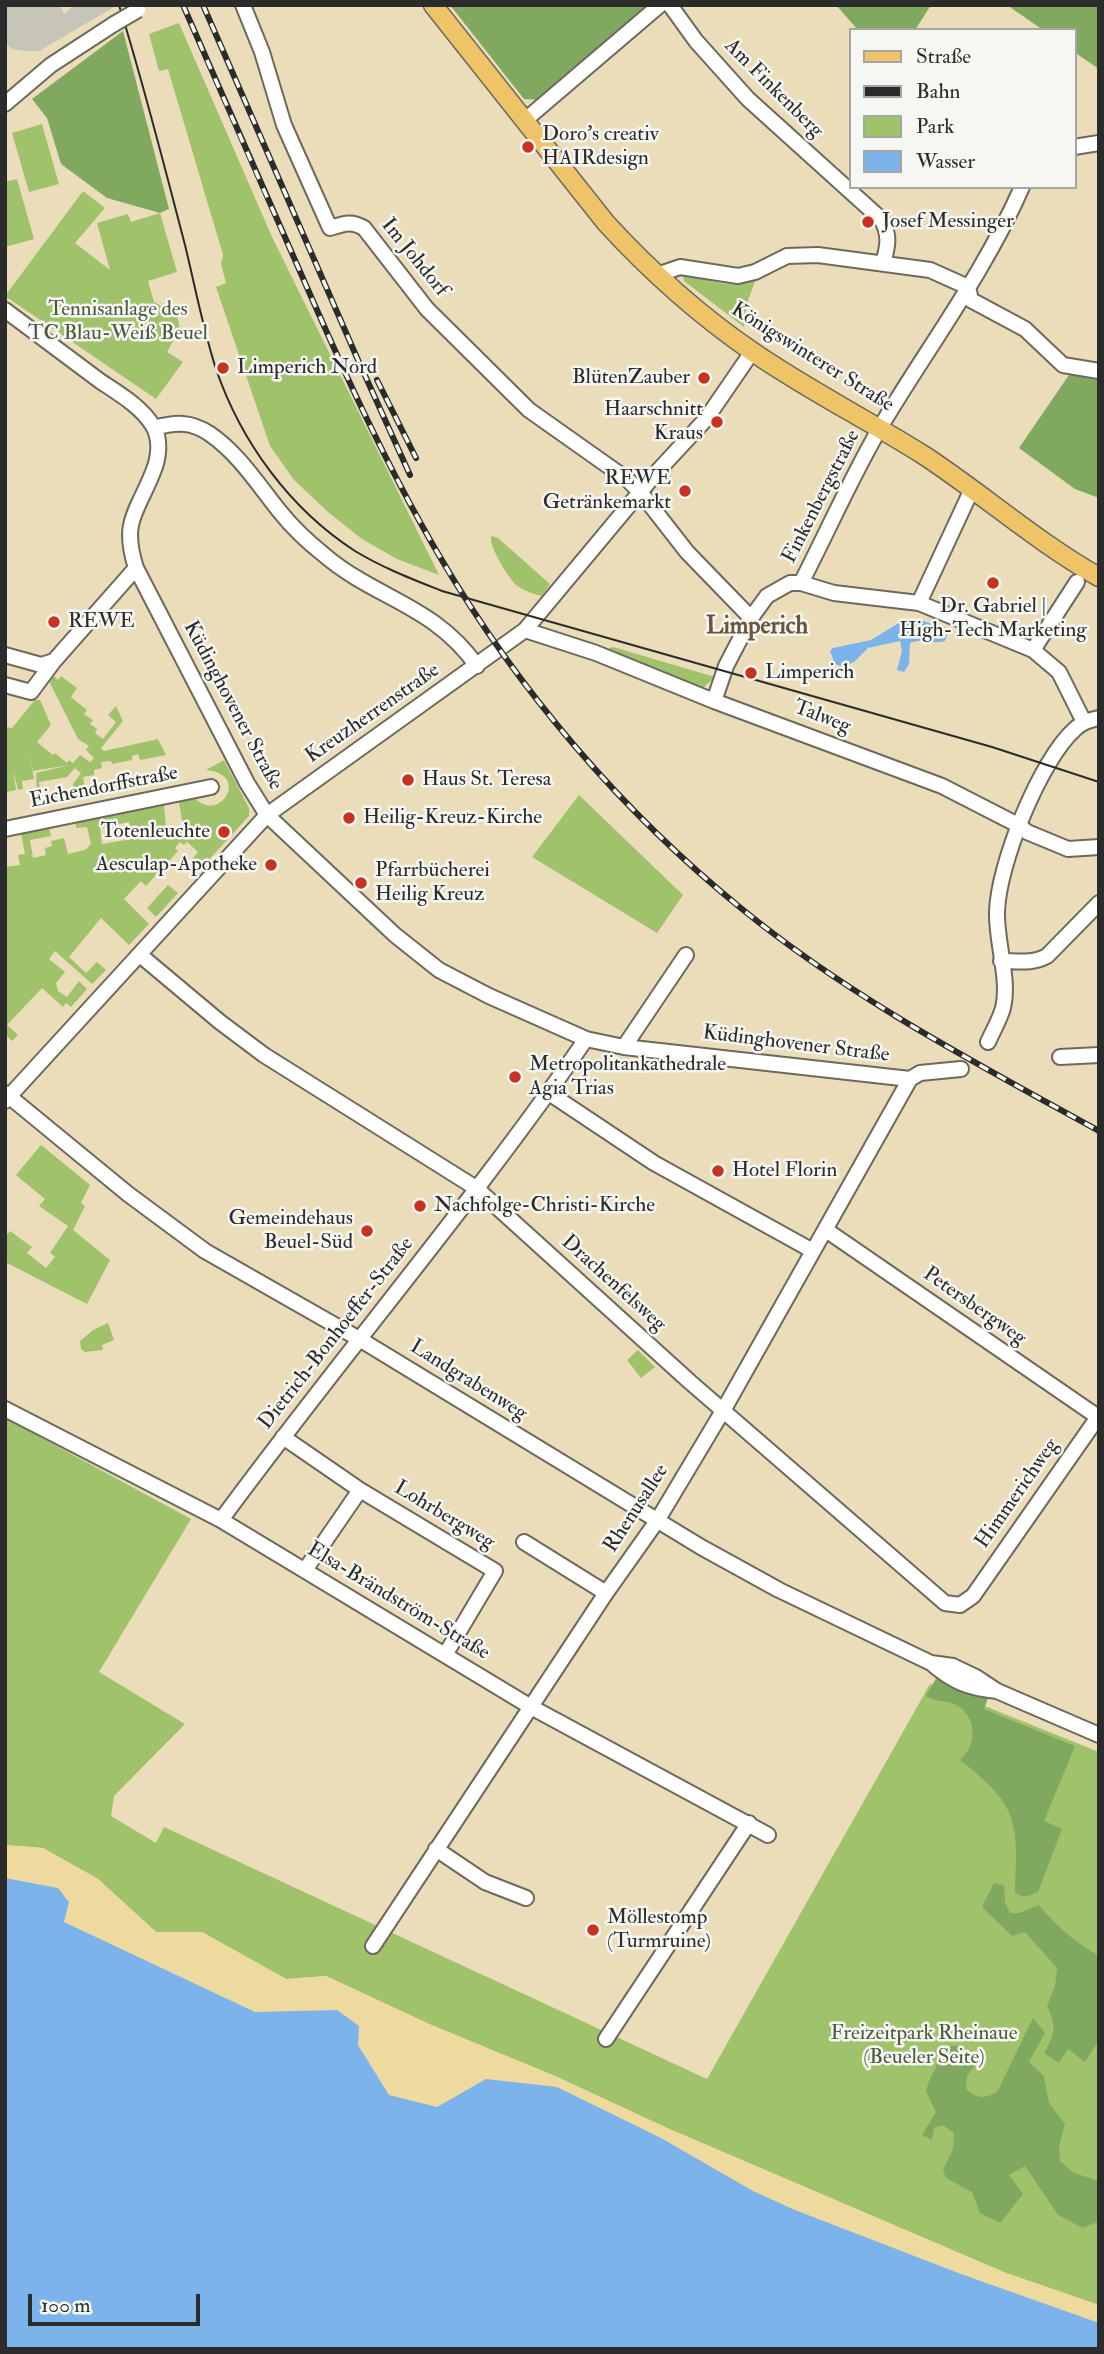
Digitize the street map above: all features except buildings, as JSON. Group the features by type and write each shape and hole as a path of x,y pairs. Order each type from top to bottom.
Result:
{"main road":[{"name":"Königswinterer Straße","path":"433,5 606,223 692,306 752,352 880,428 1099,577"}],"street":[{"name":"Im Johdorf","path":"243,5 262,52 284,125 330,229 348,223 356,223 364,228 426,309 529,411 628,480 641,493"},
{"path":"524,121 660,5"},
{"name":"Am Finkenberg","path":"670,5 696,41 748,99 882,220 889,241 883,264"},
{"path":"5,104 51,65 142,7"},
{"path":"1076,147 1099,143"},
{"name":"Finkenbergstraße","path":"714,701 721,676 751,618 767,596 790,583 801,583 880,428 1003,230 1021,189"},
{"path":"657,275 680,268 737,276 755,272 787,256 818,255 930,270 968,288 971,300 1025,329 1063,365 1099,371"},
{"path":"5,310 127,400 148,418 154,428 180,422 209,433 243,466 282,514 325,556 432,619 453,637 477,666"},
{"name":"Kreuzherrenstraße","path":"7,1097 267,815 525,630 706,419 752,352"},
{"name":"Küdinghovener Straße","path":"154,428 158,457 134,511 128,532 130,549 136,568 247,783 267,815 395,935 439,970 489,996 586,1039 624,1047 910,1079 920,1073 961,1069"},
{"path":"919,603 972,489"},
{"path":"641,493 687,552 751,618"},
{"path":"5,685 31,692 136,568"},
{"path":"1034,650 1077,582"},
{"path":"801,583 834,593 919,603 1034,650 1059,671 1084,722"},
{"name":"Talweg","path":"525,630 596,653 714,701 943,786 1027,832 1068,849 1099,847"},
{"path":"5,655 41,665 54,662"},
{"path":"988,1042 1003,1006 1004,988 997,912 1007,863 1020,826 1050,759 1064,740 1084,722 1099,718"},
{"name":"Eichendorffstraße","path":"5,829 211,788"},
{"path":"1001,961 1039,961 1048,956 1099,903"},
{"name":"Drachenfelsweg","path":"140,955 219,1022 264,1055 476,1188 676,1369 945,1603 960,1605 972,1595"},
{"path":"624,1047 686,955"},
{"name":"Dietrich-Bonhoeffer-Straße","path":"221,1520 549,1093 586,1039"},
{"path":"1060,1057 1099,1055"},
{"name":"Rhenusallee","path":"373,1946 606,1593 657,1521 724,1409 910,1079"},
{"path":"549,1093 654,1163 813,1251"},
{"name":"Landgrabenweg","path":"7,1097 112,1182 227,1264 361,1340 657,1521 779,1590 931,1663 953,1666 997,1691 1099,1735"},
{"name":"Petersbergweg","path":"826,1230 1098,1417"},
{"name":"Elsa-Brändström-Straße","path":"5,1409 221,1520 531,1707 768,1835"},
{"name":"Himmerichweg","path":"972,1595 1098,1417"},
{"name":"Lohrbergweg","path":"283,1437 360,1490 495,1571 445,1655"},
{"name":"Lohrbergweg","path":"305,1570 360,1490"},
{"name":"Lohrbergweg","path":"524,1542 606,1593"},
{"path":"606,2039 750,1823"},
{"path":"436,1849 485,1882 527,1898"}],"shaded area":[{"path":"5,5 60,5 64,14 74,5 114,7 39,51 26,51 12,49 5,43"}],"green space":[{"path":"450,5 651,5 539,100 524,99"},
{"path":"836,5 931,5 916,28 856,28"},
{"path":"1007,5 1099,5 1099,69 1076,53 1076,28 1040,28"},
{"path":"179,23 272,237 439,575 397,559 362,539 294,480 270,446 216,287 226,283 221,264 223,255 168,69 159,71 149,34"},
{"path":"123,31 169,209 160,213 107,198 61,164 47,118 32,99"},
{"path":"42,124 59,184 29,192 12,133"},
{"path":"17,179 34,239 5,247 5,182"},
{"name":"Tennisanlage des TC Blau-Weiß Beuel","path":"83,191 105,208 75,243 110,270 97,223 128,214 131,222 160,213 177,272 148,281 154,302 177,315 180,329 167,352 183,362 156,399 5,296"},
{"path":"683,276 730,284 756,279 746,306 744,327 684,281"},
{"path":"1069,375 1099,376 1099,498 1075,489 1019,448"},
{"path":"491,536 498,538 550,584 542,596 516,585 496,554"},
{"path":"613,647 715,677 702,689 600,652"},
{"path":"54,676 58,680 61,676 77,688 71,697 87,710 84,714 93,720 90,724 97,729 95,733 103,739 116,722 108,715 116,706 123,721 101,748 104,751 158,739 166,755 140,760 138,754 132,756 132,760 112,764 111,761 101,762 102,768 94,770 94,775 83,777 85,788 75,797 73,784 81,773 75,768 67,777 39,782 41,795 37,795 36,773 70,765 33,771 29,752 34,779 22,781 23,789 18,790 13,770 16,790 7,792 5,796 5,727 12,728 35,700 40,700 51,725 37,742 67,763 69,760 73,763 80,755 90,762 94,758 86,750 89,746 78,739 49,681"},
{"path":"224,760 249,808 249,816 195,875 186,867 198,852 187,842 184,845 180,842 175,848 178,851 146,886 141,881 124,899 149,924 129,945 101,918 69,957 86,973 97,962 106,970 92,984 55,951 49,959 65,972 56,983 58,991 67,997 79,981 87,989 71,1007 66,1003 63,1007 42,988 7,1025 18,1035 12,1041 5,1034 5,867 20,865 18,855 25,854 21,833 49,827 51,836 30,840 33,858 46,855 45,848 52,846 51,841 64,838 68,854 85,850 91,844 87,827 76,828 75,822 164,805 166,828 183,827 179,802 196,799 205,805 214,805 227,795 227,780 219,773 206,770","holes":["129,822 132,839 102,844 100,828"]},
{"path":"579,795 683,895 657,933 532,857"},
{"path":"168,885 178,893 156,917 147,908"},
{"path":"41,1145 90,1185 81,1203 85,1206 73,1230 110,1260 87,1304 5,1262 5,1237 10,1231 32,1247 27,1253 46,1268 55,1257 50,1253 68,1226 39,1206 45,1199 16,1175"},
{"path":"108,1323 114,1340 102,1345 103,1350 85,1352 81,1349 80,1341 93,1330"},
{"path":"638,1350 655,1367 641,1378 627,1360"},
{"name":"Freizeitpark Rheinaue (Beueler Seite)","path":"5,1418 191,1519 99,1672 185,1724 114,1796 111,1816 156,1843 164,1827 707,2079 930,1684 1099,1752 1099,2305 1006,2273 667,2128 326,1976 286,1979 202,1932 156,1932 98,1879 43,1848 5,1845"},
{"path":"938,1675 988,1698 984,1709 1075,1746 1044,1821 1062,1829 1038,1892 1024,1897 1015,1893 1016,1848 1011,1817 994,1790 960,1760 970,1747 972,1739 969,1717 954,1704 926,1696"},
{"path":"994,1883 1004,1885 1005,1902 1010,1913 1019,1913 1039,1905 1066,1933 1099,1956 1099,2040 1085,2062 1068,2049 1059,2063 1044,2053 1053,2030 1047,2006 1055,1986 1057,1968 1025,1932 1012,1936 982,1907"},
{"path":"1033,2018 1045,2033 1029,2062 1044,2076 1049,2103 1065,2124 1059,2147 1060,2161 1074,2173 1099,2181 1099,2221 1083,2228 1058,2215 1025,2166 1009,2175 1023,2194 1000,2223 980,2213 972,2192 946,2178 943,2170 953,2149 954,2133 943,2125 934,2128 932,2140 922,2135 936,2112 926,2091 944,2048 956,2045 976,2064 967,2076 966,2089 977,2096 988,2096 997,2092"}],"sand":[{"path":"5,1845 43,1848 98,1879 156,1932 202,1932 286,1979 326,1976 667,2128 1006,2273 1099,2305 1099,2323 838,2228 486,2080 437,2107 389,2095 336,2010 255,2012 63,1922 25,1881 5,1878"}],"water":[{"path":"919,620 949,629 945,641 910,643 909,664 904,672 897,670 902,651 900,641 868,648 854,662 844,667 835,664 830,651 833,648 871,640 902,621"},
{"path":"5,1878 58,1888 69,1902 64,1922 255,2012 337,2010 359,2026 358,2045 389,2095 437,2107 486,2079 557,2087 661,2138 753,2191 795,2210 961,2274 1099,2323 1099,2349 5,2349"}],"tram line":[{"path":"119,5 185,245 207,339 226,396 270,472 309,515 331,534 376,563 442,591 992,747 1099,782"}],"railway":[{"path":"183,5 328,336 381,448 419,521 470,606 538,701 614,790 655,832 742,909 826,972 915,1028 1099,1131"},
{"path":"203,5 410,475"},
{"path":"377,380 416,458"}],"place":[{"name":"Doro's creativ HAIRdesign","path":"528,147"},
{"name":"Josef Messinger","path":"868,222"},
{"name":"Limperich Nord","path":"223,368"},
{"name":"BlütenZauber","path":"704,378"},
{"name":"Haarschnitt Kraus","path":"717,422"},
{"name":"REWE Getränkemarkt","path":"685,491"},
{"name":"Dr. Gabriel | High-Tech Marketing","path":"993,583"},
{"name":"REWE","path":"54,622"},
{"name":"Limperich","path":"751,673"},
{"name":"Haus St. Teresa","path":"408,780"},
{"name":"Heilig-Kreuz-Kirche","path":"349,818"},
{"name":"Totenleuchte","path":"224,832"},
{"name":"Aesculap-Apotheke","path":"271,865"},
{"name":"Pfarrbücherei Heilig Kreuz","path":"361,883"},
{"name":"Metropolitankathedrale Agia Trias","path":"515,1077"},
{"name":"Hotel Florin","path":"718,1171"},
{"name":"Nachfolge-Christi-Kirche","path":"420,1206"},
{"name":"Gemeindehaus Beuel-Süd","path":"367,1231"},
{"name":"Möllestomp (Turmruine)","path":"593,1930"}],"district":[{"name":"Limperich","path":"757,628"}]}
